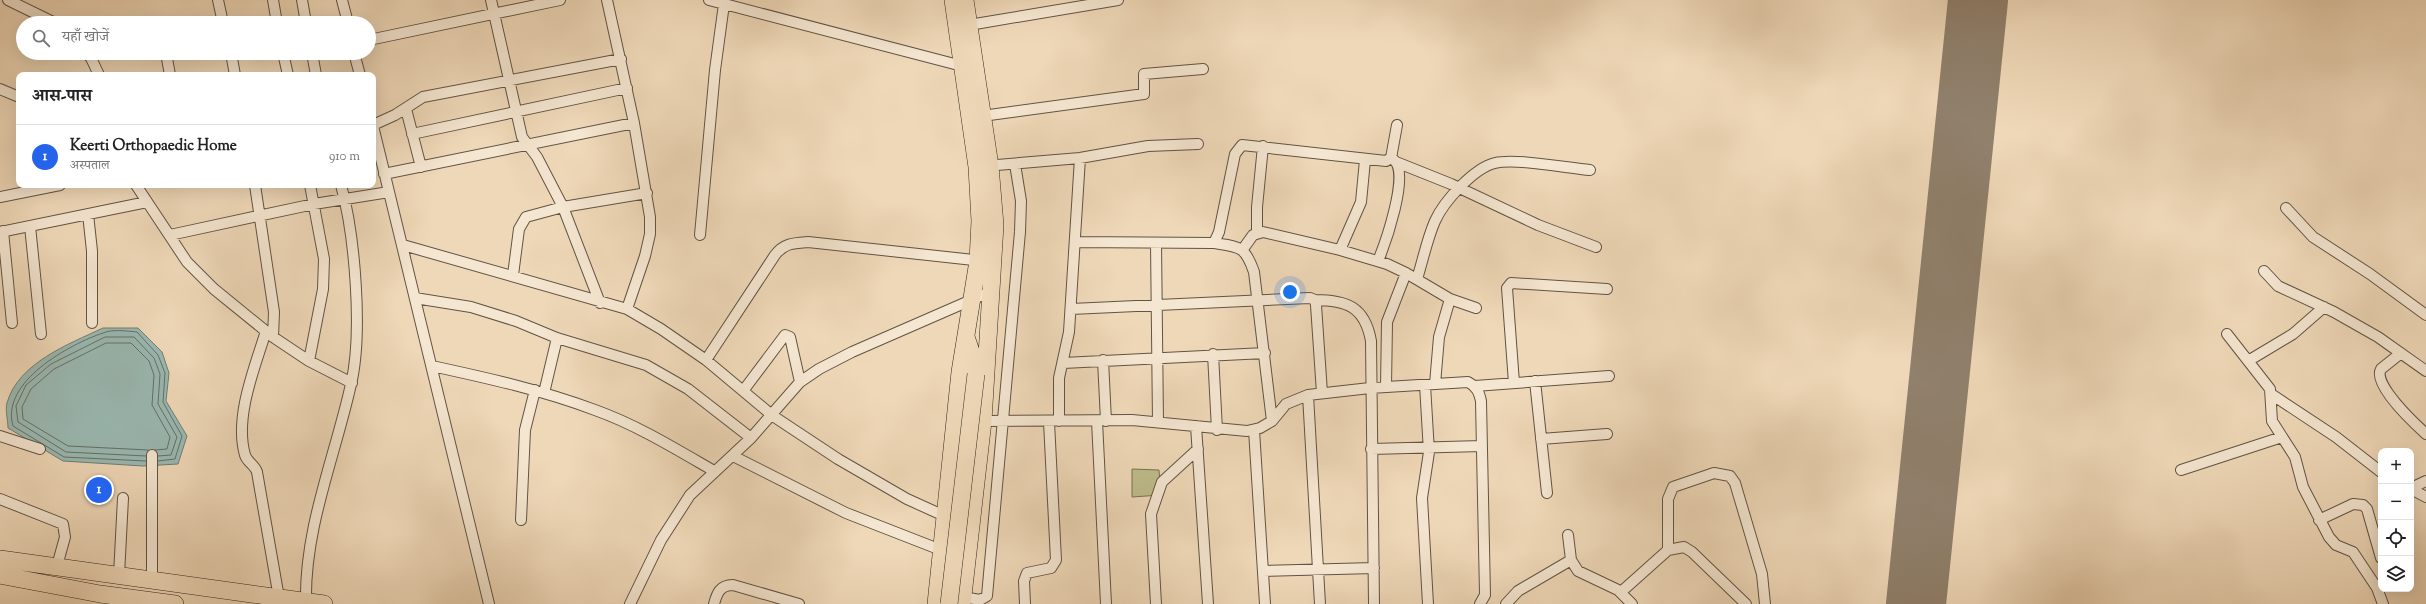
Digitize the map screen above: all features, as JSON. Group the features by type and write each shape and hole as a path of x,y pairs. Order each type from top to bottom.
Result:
{"main road":[{"path":"953,0 982,116 983,167"},
{"path":"936,604 965,336 971,299 986,261 995,225 983,167 969,68 969,25 965,0"},
{"path":"958,602 972,528 984,421 992,291 986,261"},
{"path":"958,602 977,372 989,335"},
{"path":"965,336 977,372"},
{"path":"0,559 280,598 306,603 324,604"},
{"path":"0,575 99,599 175,604"}],"street":[{"path":"8,0 41,16"},
{"path":"218,0 221,16"},
{"path":"273,0 276,16"},
{"path":"302,0 305,16"},
{"path":"342,0 345,16"},
{"path":"492,0 522,137 537,157 563,207 600,303"},
{"path":"376,38 494,12 560,0"},
{"path":"607,0 621,59 647,193 650,234 645,256 627,309"},
{"path":"709,0 969,68"},
{"path":"969,25 1118,0"},
{"path":"700,235 709,130 724,4"},
{"path":"376,124 406,109 423,97 621,59"},
{"path":"92,60 98,72"},
{"path":"167,60 169,72"},
{"path":"232,60 234,72"},
{"path":"285,60 287,72"},
{"path":"313,60 315,72"},
{"path":"356,60 359,72"},
{"path":"982,116 1144,94 1144,74 1203,69"},
{"path":"412,134 516,114 627,88"},
{"path":"0,89 16,95"},
{"path":"406,109 421,167"},
{"path":"384,174 634,123"},
{"path":"1378,261 1388,238 1399,180 1394,160 1397,125"},
{"path":"376,143 403,245 489,604"},
{"path":"983,167 1080,158 1148,146 1198,144"},
{"path":"1214,243 1220,232 1238,148 1248,144 1365,160 1394,160 1460,188 1538,225 1596,247"},
{"path":"1257,232 1257,207 1263,146"},
{"path":"1025,604 1024,581 1027,573 1051,568 1056,560 1054,422 1058,378 1067,348 1071,309 1080,158"},
{"path":"1340,250 1361,202 1365,160"},
{"path":"1417,280 1435,222 1460,188 1474,174 1495,163 1509,162 1590,170"},
{"path":"958,602 980,600 987,596 1004,422 1020,232 1021,201 1015,164"},
{"path":"0,197 45,188"},
{"path":"138,188 187,262 214,289 270,334 309,361 352,383"},
{"path":"255,188 274,312 270,334 245,401 242,439 246,458 257,472 280,598"},
{"path":"309,361 323,290 324,259 311,188"},
{"path":"306,603 313,529 352,383 355,354 355,278 345,200 342,188"},
{"path":"170,235 260,218 314,204 389,192"},
{"path":"513,275 521,222 532,214 563,207 647,193"},
{"path":"12,323 2,232 147,202"},
{"path":"2286,208 2313,237 2370,274 2426,316"},
{"path":"88,214 92,251 92,323"},
{"path":"30,226 41,334"},
{"path":"1243,249 1252,234 1263,232 1340,250 1378,261 1406,273 1450,299 1476,308"},
{"path":"706,360 775,255 781,248 788,244 808,242 986,261"},
{"path":"1075,242 1214,243 1243,249 1248,255 1254,272 1259,300 1272,421"},
{"path":"1156,243 1156,357 1158,422"},
{"path":"403,245 513,275 600,303 627,309 661,329 706,360 773,416 876,482 972,528"},
{"path":"2264,271 2284,290 2324,307 2378,337 2426,371"},
{"path":"1386,387 1387,322 1406,273"},
{"path":"1514,383 1508,285 1512,283 1607,289"},
{"path":"630,604 661,540 690,495 714,471 733,456 773,416 800,382 818,369 852,352 992,291"},
{"path":"415,298 471,307 516,321 557,338 646,365 688,389 751,438"},
{"path":"1071,309 1310,298 1315,300 1341,302 1354,307 1362,315 1369,327 1371,341 1370,388 1374,604"},
{"path":"1428,604 1422,498 1428,448 1430,385 1439,337 1450,299"},
{"path":"1315,300 1322,393"},
{"path":"2248,361 2293,334 2324,307"},
{"path":"2226,334 2267,384 2271,394 2272,421 2295,456 2303,486 2319,520 2332,542 2353,552 2382,596"},
{"path":"743,391 785,335 790,337 800,382"},
{"path":"521,520 525,430 540,391 557,338"},
{"path":"1063,363 1213,354 1265,353"},
{"path":"2401,353 2381,369 2380,379 2397,405 2426,434"},
{"path":"1213,354 1217,430"},
{"path":"1104,360 1102,421 1106,604"},
{"path":"432,366 540,391 597,410 661,441 714,471"},
{"path":"984,421 1158,422 1235,432 1254,430 1272,421 1286,404 1308,395 1370,388 1468,382 1475,386 1609,376"},
{"path":"1535,382 1547,493"},
{"path":"1475,386 1481,401 1485,595 1480,604"},
{"path":"2271,394 2336,437 2378,470"},
{"path":"1308,395 1320,604"},
{"path":"1196,426 1208,604"},
{"path":"1254,430 1265,604"},
{"path":"1541,439 1607,434"},
{"path":"0,436 40,449"},
{"path":"2181,470 2282,437"},
{"path":"1371,449 1482,446"},
{"path":"1156,604 1151,514 1162,482 1198,449"},
{"path":"152,455 152,580"},
{"path":"733,456 846,513 941,550"},
{"path":"1668,550 1668,499 1673,487 1714,473 1730,476 1735,483 1762,574 1765,604"},
{"path":"2414,487 2426,481"},
{"path":"2414,491 2426,497"},
{"path":"119,575 123,498"},
{"path":"0,499 63,524 65,537 57,566"},
{"path":"2319,520 2353,504 2363,505 2367,509 2380,556"},
{"path":"1568,535 1571,560 1578,571 1621,592 1632,604"},
{"path":"1621,592 1668,550 1684,548 1692,552 1746,604"},
{"path":"1506,604 1518,591 1571,560"},
{"path":"1263,572 1374,568"},
{"path":"714,604 721,588 725,585 733,585 798,604"}],"shaded area":[{"path":"1132,469 1159,470 1161,495 1132,497"}],"water":[{"path":"103,328 138,328 162,352 169,373 166,401 187,436 178,464 143,466 63,461 8,428 6,406 13,389 22,377 46,356"}],"taxiway":[{"path":"1974,0 1978,1"}],"runway":[{"path":"1916,604 1978,0"}],"place":[{"name":"Keerti Orthopaedic Home","path":"99,490"}]}
